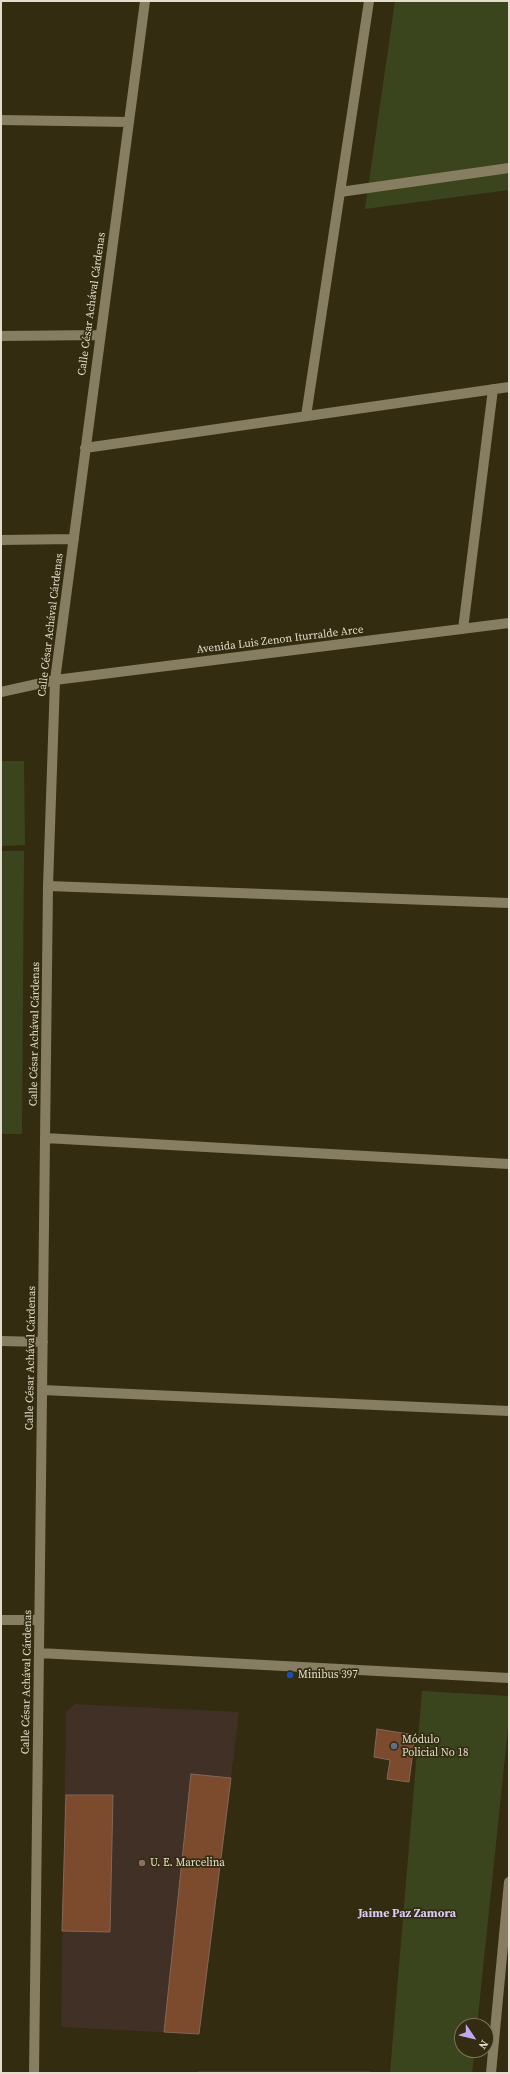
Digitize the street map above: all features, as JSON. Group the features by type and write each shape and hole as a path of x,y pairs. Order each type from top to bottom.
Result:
{"street":[{"name":"Calle César Achával Cárdenas","path":"34,2073 48,886 55,680 145,1"},
{"path":"306,416 369,1"},
{"path":"1,120 129,122"},
{"path":"340,192 509,168"},
{"path":"1,336 100,335"},
{"path":"85,448 509,387"},
{"path":"463,629 493,389"},
{"path":"1,540 74,539"},
{"name":"Avenida Luis Zenon Iturralde Arce","path":"1,692 55,680 509,623"},
{"path":"48,886 509,903"},
{"path":"45,1138 509,1164"},
{"path":"1,1342 43,1342"},
{"path":"42,1390 509,1411"},
{"path":"1,1620 39,1620"},
{"path":"39,1653 509,1678"},
{"path":"491,2073 509,1882"}],"shaded area":[{"name":"U. E. Marcelina","path":"75,1704 239,1712 199,2034 61,2027 66,1712"}],"green space":[{"path":"395,1 509,1 509,190 365,209"},
{"path":"1,761 24,761 25,845 1,846"},
{"path":"1,851 24,851 22,1134 1,1134"},
{"path":"422,1691 509,1696 509,1719 478,2018 454,2018 454,2058 474,2058 472,2073 390,2073"},
{"path":"198,2071 370,2071 370,2073 198,2073"}],"building":[{"name":"Módulo Policial No 18","path":"377,1729 415,1735 409,1782 387,1779 390,1760 374,1757"},
{"path":"191,1774 231,1778 199,2034 164,2032"},
{"path":"66,1795 113,1795 110,1932 62,1931"}],"place":[{"name":"Minibus 397","path":"290,1675"},
{"name":"Módulo Policial No 18","path":"394,1746"},
{"name":"U. E. Marcelina","path":"142,1863"}],"district":[{"name":"Jaime Paz Zamora","path":"407,1914"}]}
